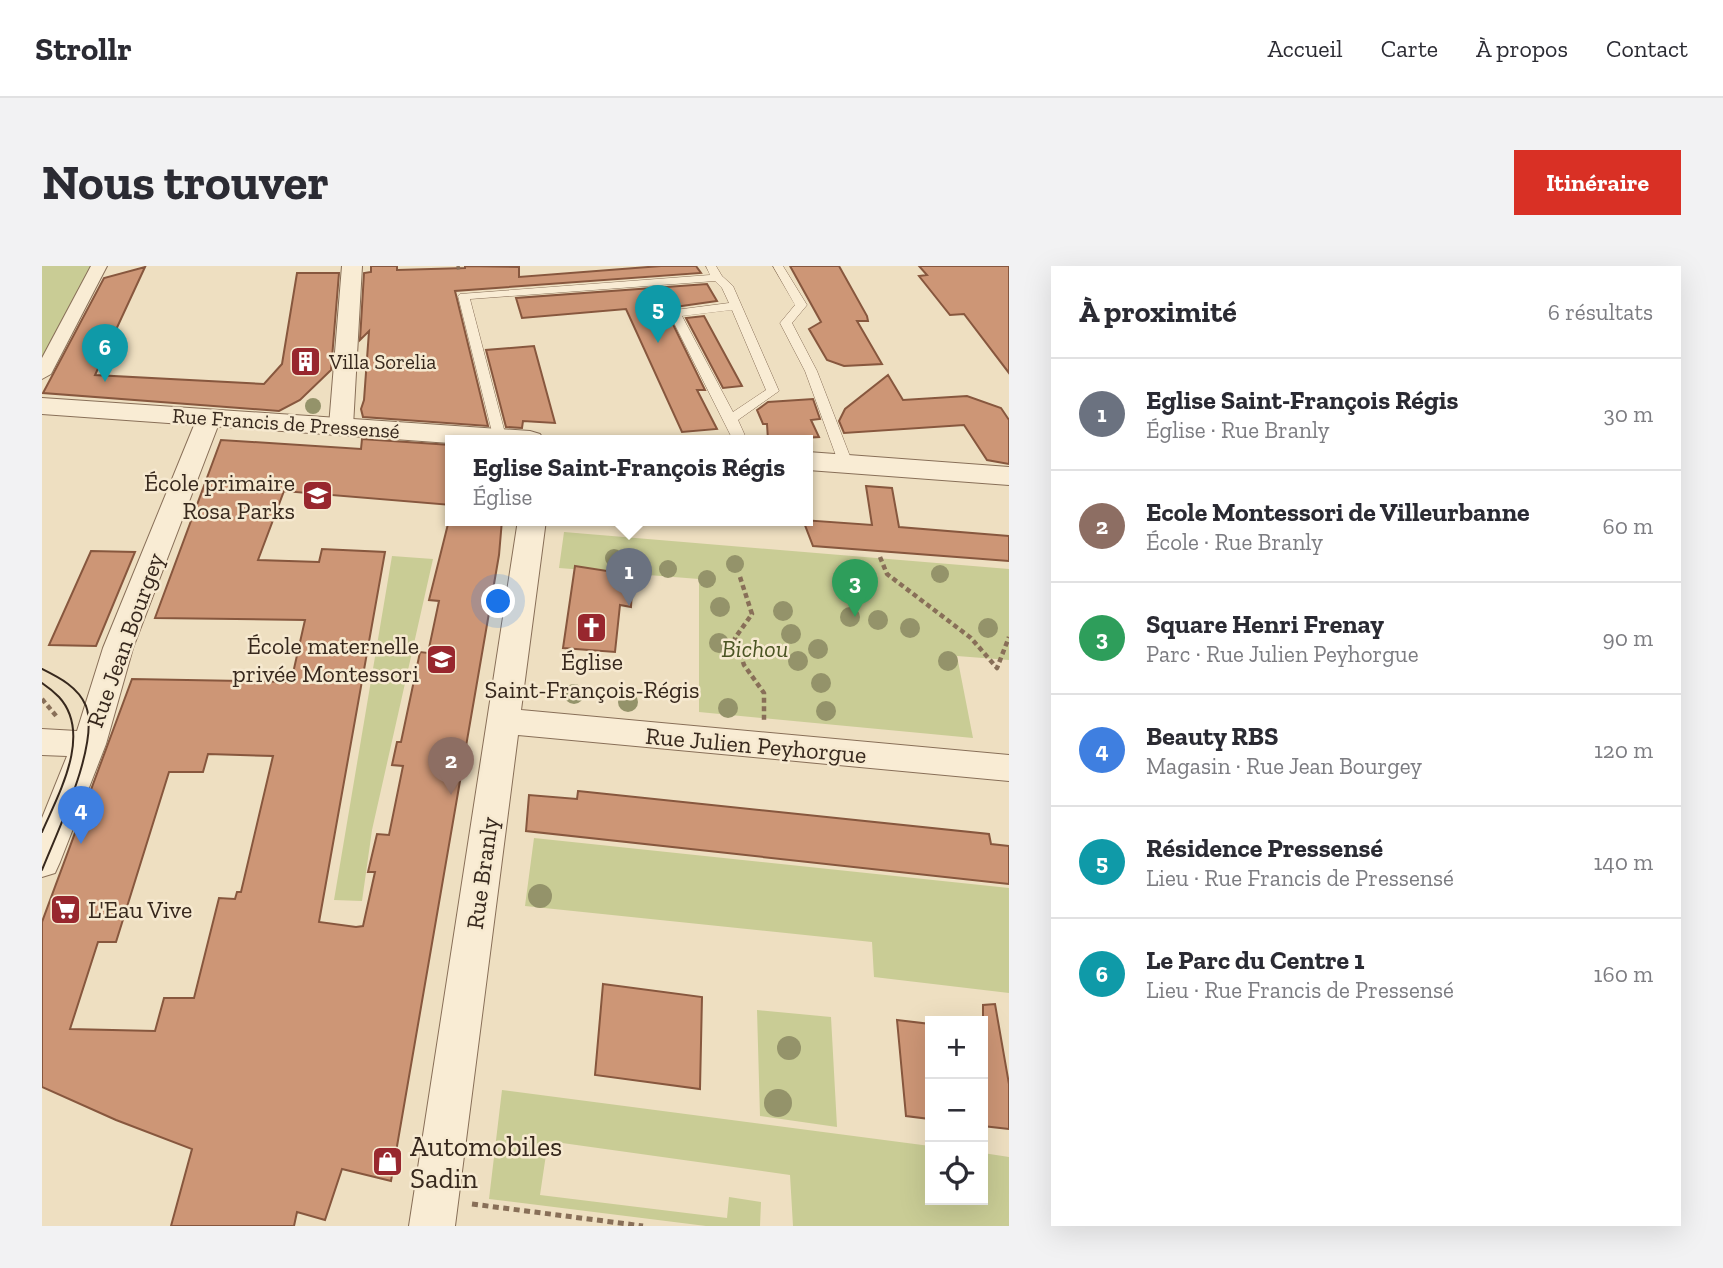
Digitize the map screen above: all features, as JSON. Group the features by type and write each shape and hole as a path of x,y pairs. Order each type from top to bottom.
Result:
{"street":[{"path":"42,374 99,266 119,266"},
{"path":"341,426 352,266"},
{"name":"Rue Francis de Pressensé","path":"42,406 470,435"},
{"name":"Rue Jean Bourgey","path":"42,862 89,744 118,648 209,418"},
{"path":"813,461 1009,476"},
{"name":"Rue Branly","path":"434,1213 531,526"},
{"name":"Rue Julien Peyhorgue","path":"503,721 1009,768"},
{"path":"42,743 89,744"}],"lane":[{"path":"778,266 801,304 786,323 811,371 846,464"},
{"path":"499,435 464,296 714,272 727,286 773,391 731,419"},
{"path":"736,306 675,313 738,435"}],"path":[{"path":"458,266 460,272"},
{"path":"880,557 887,574 971,638 997,668 1009,637"},
{"path":"740,577 752,614 735,638 744,665 764,693 765,745"},
{"path":"434,1213 643,1226"}],"green space":[{"path":"42,266 91,266 42,364"},
{"name":"Bichou","path":"564,532 1009,569 1009,660 957,656 973,738 699,712 699,579 559,568"},
{"path":"392,556 433,559 372,830 362,901 334,900"},
{"path":"534,838 1009,888 1009,993 874,977 872,942 525,906"},
{"path":"757,1010 831,1017 837,1127 760,1116"},
{"path":"502,1090 925,1145 925,1205 988,1205 988,1154 1009,1157 1009,1226 793,1226 790,1175 548,1141 540,1195 727,1218 729,1197 761,1202 760,1226 706,1226 489,1199"}],"building":[{"path":"371,266 397,266 397,270 465,266 519,267 519,277 661,266 696,266 701,273 455,291 488,426 363,417 361,409 369,331 360,340 364,273 371,272"},
{"path":"790,266 839,266 867,316 868,321 857,321 882,364 844,366 827,360 809,329 821,322"},
{"path":"919,266 1009,266 1009,373 964,314 950,315 919,276 927,275"},
{"path":"145,267 95,375 264,384 282,364 297,273 339,273 331,370 300,400 279,411 43,393 104,278"},
{"path":"707,284 717,301 675,307 667,312 705,390 697,390 717,429 682,432 626,309 522,318 516,298"},
{"path":"704,316 742,386 723,388 686,318"},
{"path":"534,346 555,423 523,421 522,428 506,427 486,350"},
{"path":"888,375 903,400 967,396 1001,408 1009,420 1009,464 987,460 964,425 844,433 839,421 845,409"},
{"path":"813,399 820,419 811,420 819,437 768,435 767,424 763,424 757,410 768,402"},
{"path":"362,439 445,445 445,504 284,491 258,560 319,562 322,549 385,552 319,922 363,926 375,872 368,872 377,834 389,835 403,766 392,765 397,742 401,742 420,652 428,653 439,601 429,600 448,526 501,526 499,555 391,1181 342,1169 325,1220 297,1212 294,1226 171,1226 192,1149 116,1120 42,1087 42,922 132,679 291,682 305,620 155,618 221,440 361,449","holes":["208,754 273,756 241,892 237,892 235,899 219,898 194,998 164,998 155,1031 70,1029 98,942 116,942 169,772 203,772"]},
{"path":"866,486 892,488 899,527 1009,536 1009,561 813,546 805,526 813,526 813,521 872,525"},
{"path":"91,551 135,552 96,646 49,645"},
{"name":"Église Saint-François-Régis","path":"575,566 633,575 631,607 620,605 615,652 563,648"},
{"path":"578,791 989,834 991,844 1009,846 1009,884 526,831 529,795 577,799"},
{"path":"603,984 702,997 700,1089 595,1075"},
{"path":"995,1004 1009,1084 1009,1129 988,1127 988,1016 983,1016 983,1005"},
{"path":"897,1020 925,1023 925,1118 906,1116"}],"tram line":[{"path":"42,669 78,693 86,706 89,722 87,742 75,788 42,870"},
{"path":"42,683 59,697 69,712 73,728 69,765 42,832"}],"place":[{"name":"Résidence Pressensé","path":"658,343"},
{"name":"Villa Sorelia","path":"306,361"},
{"name":"Le Parc du Centre 1","path":"105,382"},
{"name":"École primaire Rosa Parks","path":"318,496"},
{"name":"Eglise Saint-François Régis","path":"629,606"},
{"name":"Square Henri Frenay","path":"855,617"},
{"name":"Église Saint-François-Régis","path":"592,627"},
{"name":"École maternelle privée Montessori","path":"442,659"},
{"name":"Ecole Montessori de Villeurbanne","path":"451,795"},
{"name":"Beauty RBS","path":"81,844"},
{"name":"L'Eau Vive","path":"65,909"},
{"name":"Automobiles Sadin","path":"387,1162"}]}
